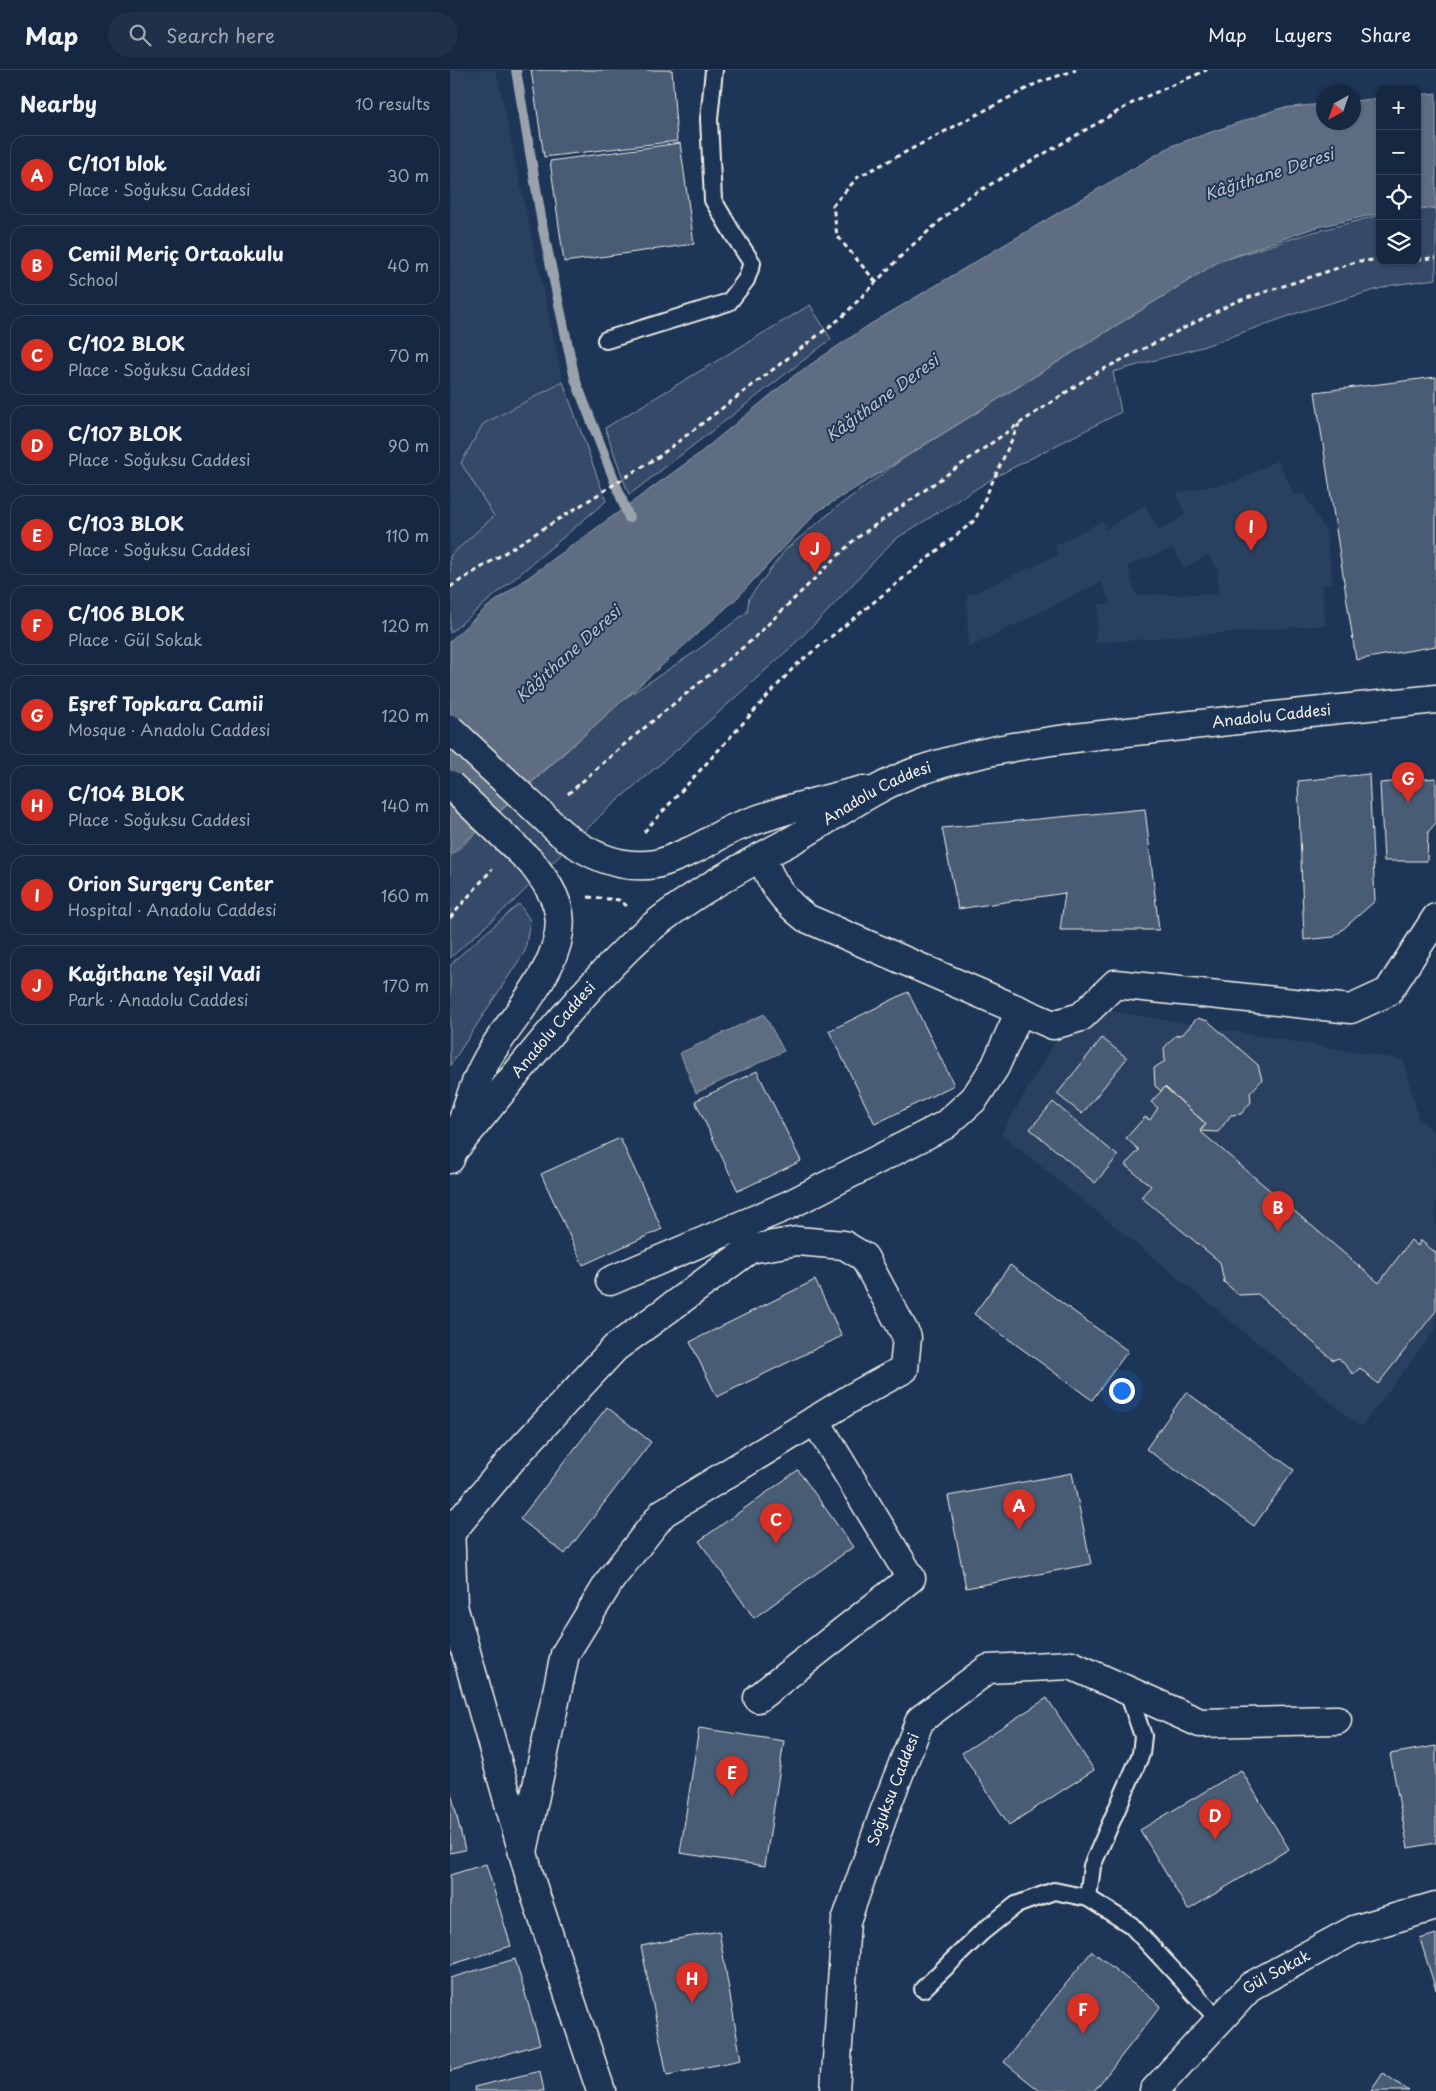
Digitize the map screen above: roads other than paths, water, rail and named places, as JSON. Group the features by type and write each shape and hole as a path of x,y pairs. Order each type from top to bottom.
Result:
{"street":[{"name":"Anadolu Caddesi","path":"452,1155 571,1009 628,948 680,906 760,857 823,824 885,785 917,772 971,756 1040,742 1436,699"},
{"path":"450,728 561,833 586,851 602,858 627,864 656,864 689,852 731,830 800,805 885,785"},
{"path":"450,785 532,863 550,887 558,907 560,919 558,941 551,960 532,994 492,1051 467,1108 452,1155"},
{"path":"760,857 771,881 790,906 806,918 1053,1025 1081,1017 1115,984 1351,1009 1388,992 1436,918"},
{"path":"610,1281 789,1205 945,1125 974,1099 996,1067 1020,1011"},
{"path":"523,1852 565,1654 611,1579 663,1513 904,1368 907,1337 864,1256 844,1246 797,1241 750,1249 614,1348 451,1527 453,1606 523,1852 601,2091"},
{"path":"758,1698 911,1578 816,1420"},
{"name":"Soğuksu Caddesi","path":"835,2091 846,1920 885,1810 920,1720 988,1669 1071,1665 1200,1723 1337,1720"},
{"name":"Gül Sokak","path":"1154,2091 1251,1986 1354,1930 1436,1906"}],"lane":[{"path":"606,340 729,302 746,280 752,263 714,200 709,119 714,70"},
{"path":"1088,1898 1092,1866 1141,1754 1143,1736 1127,1690"},
{"path":"924,1989 982,1933 1016,1905 1054,1891 1088,1898 1131,1926 1219,2020"}],"water":[{"path":"1436,93 1436,208 1421,209 1421,95"},
{"name":"Kâğıthane Deresi","path":"1376,98 1376,214 1314,228 1218,262 817,512 736,599 450,855 450,641 486,608 696,456 795,375 869,325 1171,146 1281,108 1316,105 1316,130 1361,130 1361,100"},
{"path":"764,1014 784,1051 696,1093 680,1053"}],"waterway":[{"path":"516,70 543,229 575,379 629,518"}],"place":[{"name":"Orion Surgery Center","path":"1251,551"},
{"name":"Kağıthane Yeşil Vadi","path":"815,573"},
{"name":"Eşref Topkara Camii","path":"1408,803"},
{"name":"Cemil Meriç Ortaokulu","path":"1278,1232"},
{"name":"C/101 blok","path":"1019,1530"},
{"name":"C/102 BLOK","path":"776,1544"},
{"name":"C/103 BLOK","path":"732,1797"},
{"name":"C/107 BLOK","path":"1215,1840"},
{"name":"C/104 BLOK","path":"692,2003"},
{"name":"C/106 BLOK","path":"1083,2034"}]}
